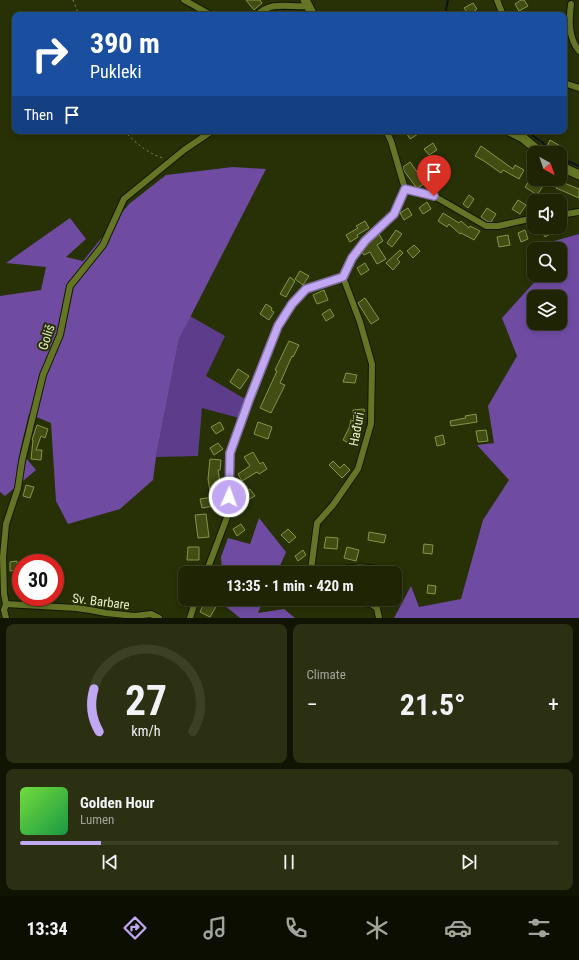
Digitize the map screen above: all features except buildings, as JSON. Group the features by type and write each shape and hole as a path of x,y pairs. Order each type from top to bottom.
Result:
{"street":[{"path":"184,0 206,12"},
{"path":"496,0 502,12"},
{"path":"262,12 272,6 287,5 298,7 306,3 311,12"},
{"path":"571,4 568,25 575,46 579,51"},
{"path":"567,84 579,88"},
{"name":"Goliš","path":"6,604 2,557 4,531 18,488 22,461 43,375 60,335 70,286 103,245 124,199 184,150 208,134"},
{"path":"209,566 229,512 230,453 278,326 292,304 306,289 343,277 352,258 365,241 394,214 405,189 387,134"},
{"path":"515,134 523,138 533,146"},
{"path":"567,169 579,175"},
{"path":"405,189 434,196 486,226 498,226 527,220"},
{"path":"567,215 579,212"},
{"name":"Hađuri","path":"312,566 317,523 333,505 358,469 371,424 372,364 360,322 343,277"},
{"path":"6,604 4,610 6,618"},
{"name":"Sv. Barbare","path":"6,604 76,608 135,616 151,614 159,618"},
{"path":"190,618 194,606"},
{"path":"374,606 377,608 379,618"}],"path":[{"path":"74,0 78,12"},
{"path":"127,134 137,144 153,155 164,158"}],"shaded area":[{"path":"233,167 266,169 179,339 156,457 153,480 120,509 68,524 56,501 51,423 29,414 20,451 36,470 5,496 0,492 0,296 41,290 46,267 6,263 70,218 86,239 66,257 83,261 129,204 166,175"},
{"path":"579,234 579,618 394,618 400,606 402,606 402,603 411,586 419,607 461,599 483,520 509,480 477,445 494,443 488,406 517,356 502,318 527,290 527,330 567,330 567,290 527,290 534,282 567,282 567,242 551,242"},
{"path":"190,316 225,336 206,376 245,399 239,418 202,408 198,456 156,457 179,339"},
{"path":"259,518 286,552 280,566 222,566 221,557 228,538 250,544"},
{"path":"225,606 261,606 258,613 284,609 295,618 240,618"}],"waterway":[{"path":"446,12 448,0"},
{"path":"530,134 546,146"},
{"path":"567,161 579,166"}],"route":[{"path":"229,497 230,453 278,326 292,304 306,289 343,277 352,258 365,241 394,214 405,189 434,196"}]}
